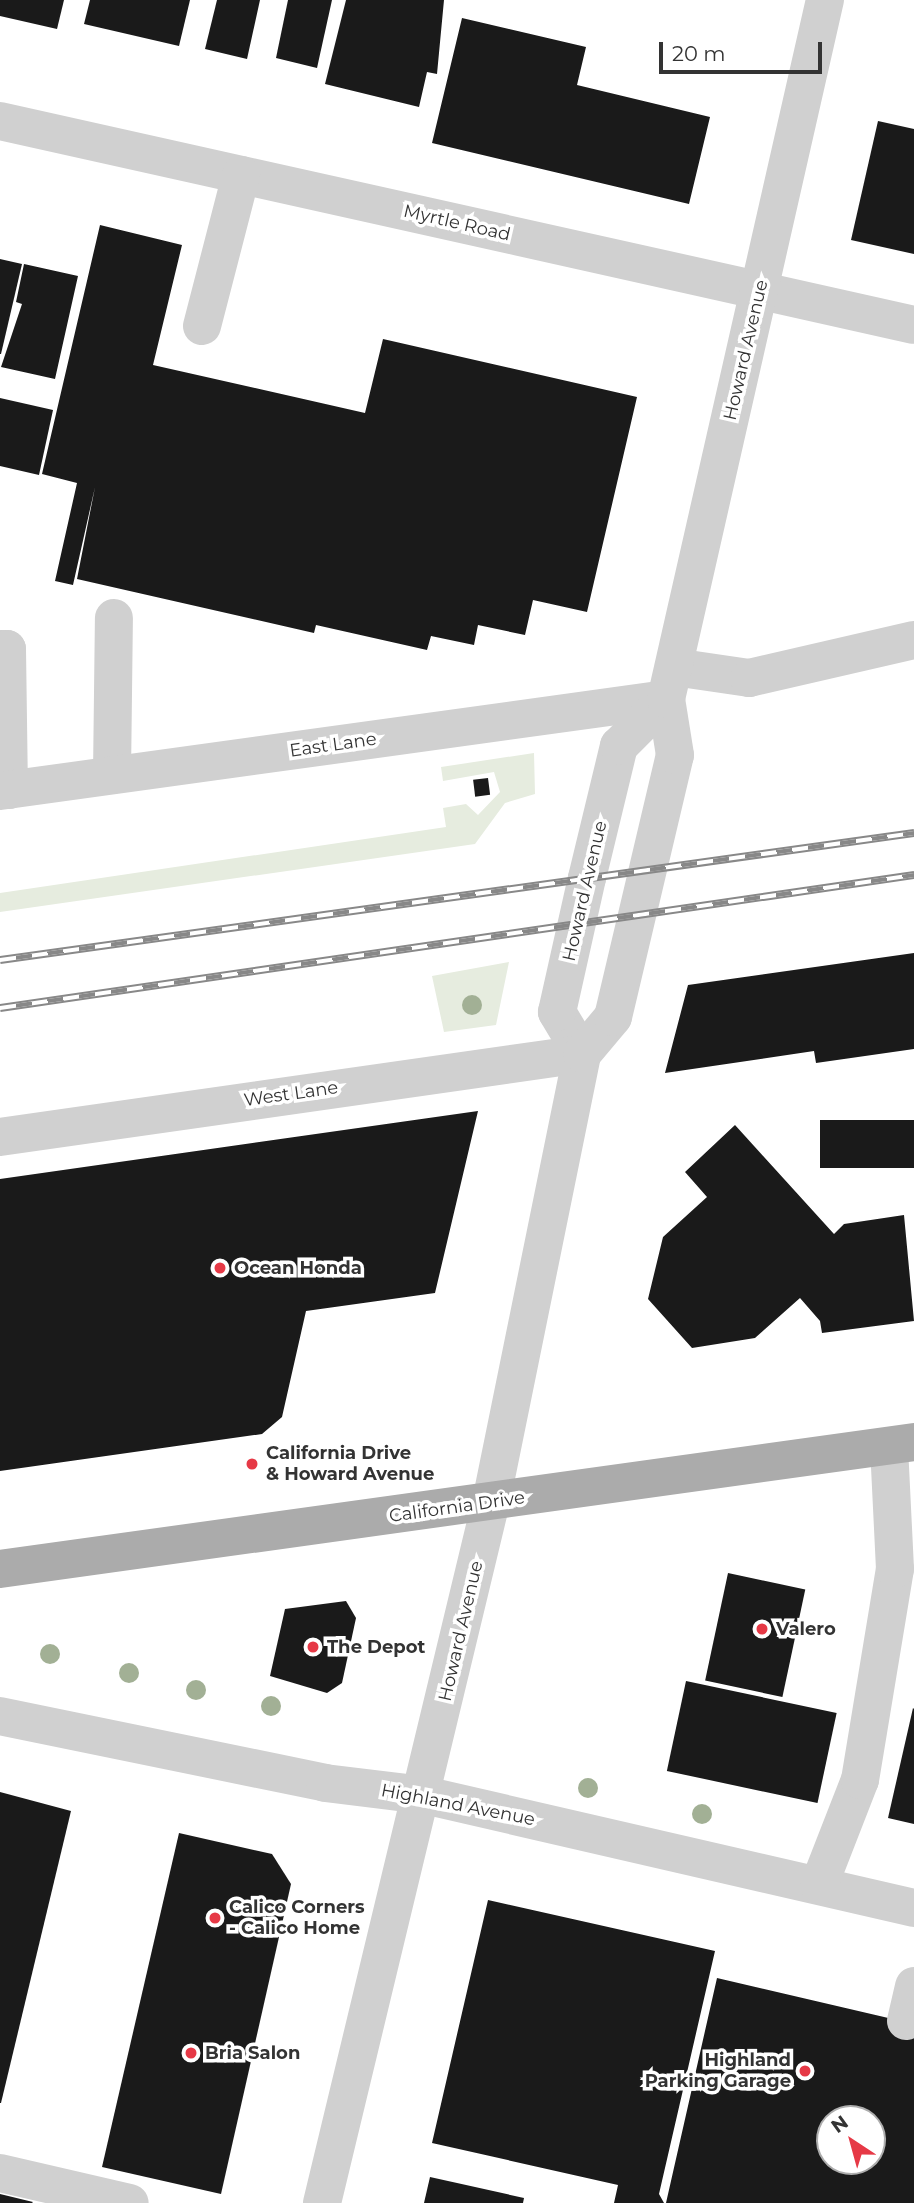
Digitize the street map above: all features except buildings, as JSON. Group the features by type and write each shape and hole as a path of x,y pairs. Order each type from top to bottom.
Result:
{"main road":[{"name":"California Drive","path":"0,1569 902,1444"}],"street":[{"name":"Howard Avenue","path":"322,2203 424,1795 491,1502 582,1054 613,1017 676,755 670,683 825,0"},
{"name":"Myrtle Road","path":"0,121 914,325"},
{"path":"202,326 241,175"},
{"path":"112,775 114,618"},
{"name":"East Lane","path":"5,791 670,683 749,678 914,640"},
{"path":"0,649 7,649 5,791"},
{"name":"Howard Avenue","path":"582,1054 557,1012 590,865 619,746 670,683"},
{"name":"West Lane","path":"0,1137 582,1054"},
{"path":"819,1885 860,1780 895,1569 902,1444"},
{"name":"Highland Avenue","path":"0,1716 326,1783 424,1795 914,1908"},
{"path":"0,2173 130,2203"}],"shaded area":[{"path":"534,753 535,794 505,803 475,844 0,912 0,893 446,827 443,808 466,804 478,815 500,792 494,772 443,781 441,767"},
{"path":"509,962 496,1025 444,1032 432,976"}],"railway":[{"path":"0,960 914,833"},
{"path":"0,1008 914,875"}],"place":[{"name":"Ocean Honda","path":"220,1268"},
{"name":"California Drive & Howard Avenue","path":"252,1464"},
{"name":"Valero","path":"762,1629"},
{"name":"The Depot","path":"313,1647"},
{"name":"Calico Corners - Calico Home","path":"215,1918"},
{"name":"Bria Salon","path":"191,2053"},
{"name":"Highland Parking Garage","path":"805,2071"}]}
